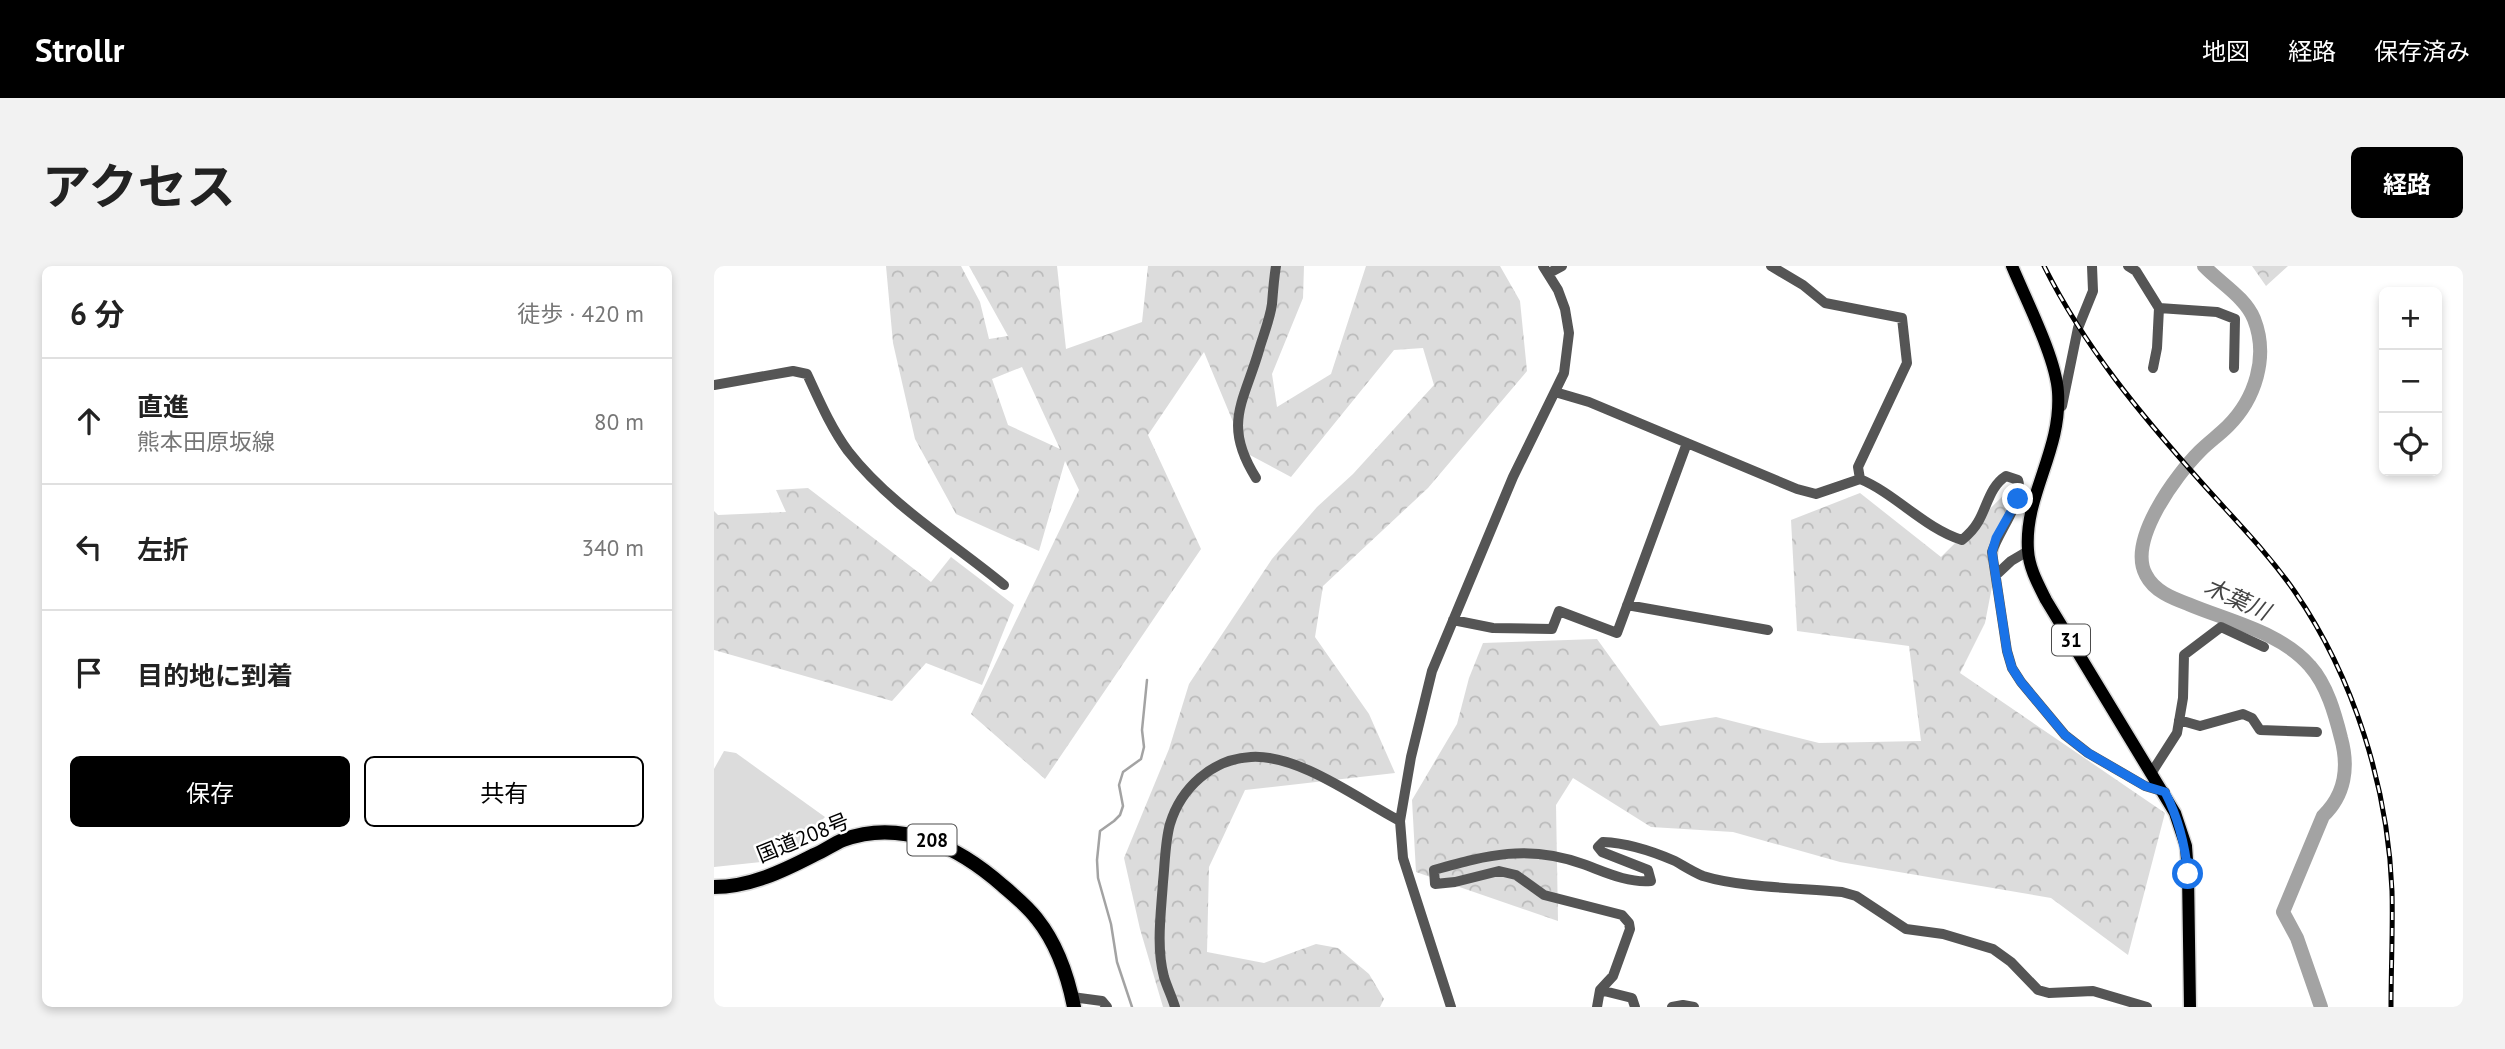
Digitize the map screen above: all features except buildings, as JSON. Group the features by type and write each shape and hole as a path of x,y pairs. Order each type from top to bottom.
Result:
{"highway":[{"name":"国道208号","path":"714,887 729,887 767,878 843,840 872,834 901,834 926,838 970,859 1037,919 1052,942 1062,965 1073,1002"}],"main road":[{"name":"31","path":"2012,266 2052,365 2058,391 2058,424 2051,454 2032,506 2029,526 2028,551 2034,576 2046,600 2165,792 2175,813 2186,846 2190,1007"}],"street":[{"path":"1256,478 1246,462 1237,414 1272,304 1276,266"},
{"path":"1451,1007 1403,858 1400,821 1420,716 1433,671 1532,433 1564,373 1569,333 1565,309 1546,269 1562,266"},
{"path":"1771,266 1803,285 1825,303 1902,318 1907,363 1858,467 1860,479"},
{"path":"2058,424 2078,328 2093,291 2092,266"},
{"path":"2128,266 2136,271 2159,308 2153,368"},
{"path":"2159,308 2217,312 2235,319 2234,369"},
{"path":"714,386 793,371 807,374 819,401 847,449 868,473 906,509 1004,584"},
{"path":"1555,392 1589,402 1797,489 1816,494 1860,479 1881,490 1947,535 1962,540 1978,523 1990,495 2001,480 2006,477 2018,480 2021,488 2018,499 1996,538 1992,552 2012,668 2065,735 2088,753 2145,786 2165,792"},
{"path":"1453,620 1493,628 1552,629 1559,611 1617,633 1687,443"},
{"path":"1996,575 2011,561 2028,551"},
{"path":"1627,605 1768,630"},
{"path":"2152,772 2177,733 2183,698 2183,655 2221,627 2264,647"},
{"path":"2179,720 2200,726 2243,713 2252,718 2260,730 2317,732"},
{"path":"1175,1007 1164,977 1161,958 1160,935 1166,854 1170,825 1178,804 1201,776 1232,760 1270,758 1317,775 1400,821"},
{"path":"1597,1007 1600,990 1613,976 1630,929 1629,923 1622,915 1544,895 1516,876 1499,871 1435,884 1434,870 1486,856 1519,851 1583,864 1603,873 1640,882 1651,881 1648,870 1602,852 1598,847 1602,842 1622,844 1662,855 1691,871 1713,878 1842,892 1856,896 1906,929 1943,934 1993,949 2011,962 2038,990 2093,991 2147,1007"},
{"path":"1600,990 1632,998 1635,1007"},
{"path":"1073,1002 1102,1001 1107,1007"},
{"path":"1672,1007 1694,1007"}],"green space":[{"path":"886,266 961,266 980,302 989,339 1008,336 969,266 1057,266 1066,349 1142,322 1148,266 1304,266 1303,298 1272,374 1277,407 1331,374 1366,266 1500,266 1520,301 1527,371 1428,488 1323,586 1315,637 1369,714 1395,773 1245,790 1209,867 1207,952 1264,963 1316,944 1338,948 1369,974 1384,999 1380,1007 1163,1007 1140,929 1124,858 1169,749 1189,684 1272,559 1317,507 1353,474 1434,385 1423,348 1394,350 1291,477 1246,453 1204,352 1148,435 1201,549 1045,779 971,714 1079,490 1065,461 1039,551 956,514 915,439 893,343","holes":["1022,367 1060,449 1008,425 992,379"]},
{"path":"2252,266 2288,266 2266,286"},
{"path":"808,488 931,582 951,557 1014,605 982,685 926,663 892,701 714,650 714,511 718,515 786,512 776,490"},
{"path":"2011,488 1985,623 1960,673 2165,813 2128,955 2051,898 1840,862 1733,832 1651,827 1573,778 1556,805 1558,921 1416,872 1412,800 1457,724 1469,678 1483,643 1597,639 1660,726 1716,717 1819,743 1921,741 1909,646 1797,631 1791,520 1860,493 1941,557"},
{"path":"724,751 736,753 825,817 797,846 761,862 714,867 714,769"}],"waterway":[{"name":"木葉川","path":"2204,266 2238,297 2254,319 2260,348 2257,377 2246,403 2237,415 2190,462 2167,492 2148,527 2142,561 2149,581 2164,593 2269,636 2298,654 2316,674 2330,700 2345,759 2343,780 2336,799 2323,816 2283,912 2297,938 2321,1007"},
{"path":"1132,1007 1117,962 1111,924 1098,878 1097,860 1100,831 1120,815 1123,806 1119,785 1123,772 1141,759 1147,680"}],"railway":[{"path":"2044,266 2096,353 2158,432 2285,578 2316,625 2334,660 2364,735 2383,813 2392,891 2391,1007"}],"route":[{"path":"2018,499 1996,538 1992,552 2012,668 2065,735 2088,753 2145,786 2165,792 2186,846 2188,874"}]}
